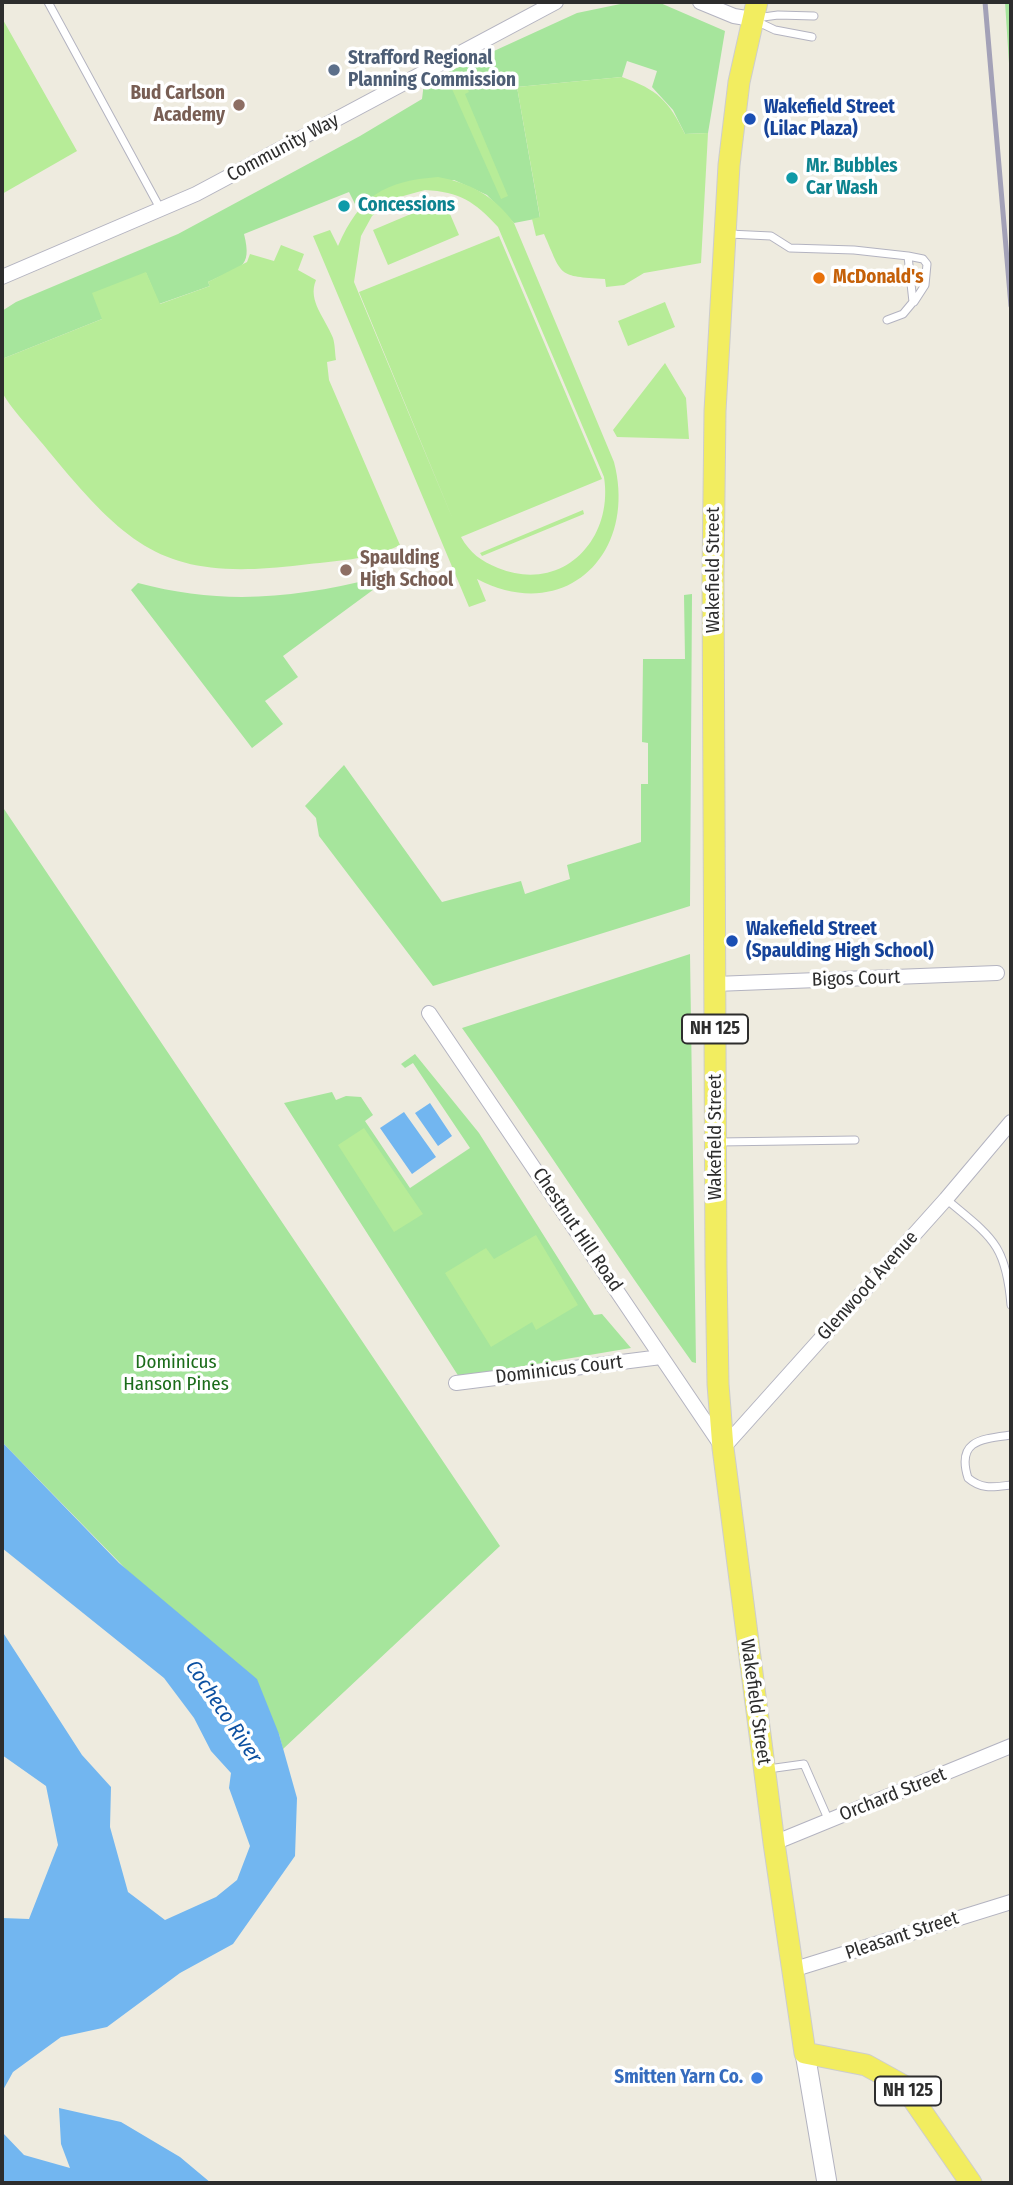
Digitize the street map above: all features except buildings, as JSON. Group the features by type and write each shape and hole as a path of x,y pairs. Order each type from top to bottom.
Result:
{"main road":[{"name":"Wakefield Street","path":"755,10 734,120 724,234 713,475 718,1384 723,1448 764,1770 792,1970 827,2183"},
{"name":"NH 125","path":"806,2053 866,2065 904,2086 971,2183"}],"street":[{"name":"Community Way","path":"2,276 161,210 556,2"},
{"path":"701,2 734,16 755,10"},
{"name":"Bigos Court","path":"715,984 997,973"},
{"name":"Chestnut Hill Road","path":"429,1013 723,1448"},
{"name":"Glenwood Avenue","path":"723,1448 946,1199 1011,1122"},
{"name":"Dominicus Court","path":"456,1383 662,1357"},
{"name":"Orchard Street","path":"774,1843 1011,1746"},
{"name":"Pleasant Street","path":"792,1970 1011,1902"}],"lane":[{"path":"48,2 161,210"},
{"path":"755,10 778,15 814,16"},
{"path":"755,10 775,30 812,37"},
{"path":"724,234 771,236 790,248 854,250 908,256 927,264 925,285 913,302 903,314 887,320"},
{"path":"908,256 913,302"},
{"path":"716,1142 855,1140"},
{"path":"946,1199 992,1238 1000,1249 1011,1305"},
{"path":"1011,1435 979,1440 970,1447 965,1458 968,1478 975,1484 988,1488 1011,1485"},
{"path":"764,1770 804,1764 830,1821"}],"green space":[{"path":"630,2 658,2 725,31 708,133 685,134 673,110 652,87 657,71 627,61 622,77 517,87 540,218 514,223 487,195 454,180 370,199 358,210 349,192 244,234 247,255 245,261 235,270 208,282 210,286 159,304 146,273 102,319 2,359 2,311 16,302 178,234 360,136 422,99 424,83 577,13"},
{"path":"1005,2 1011,2 1011,94"},
{"path":"2,18 77,151 2,194"},
{"path":"461,75 469,92 465,94 508,196 501,199 448,80"},
{"path":"622,77 661,98 685,134 708,133 701,263 644,273 624,285 606,287 605,279 578,277 564,272 544,234 536,236 532,219 540,217 517,87"},
{"path":"438,177 471,187 490,198 514,223 614,462 619,495 615,526 604,552 587,572 565,586 539,593 509,591 477,579 486,601 469,607 313,236 330,230 338,246 346,229 365,203 388,187","holes":["425,190 448,193 474,204 498,227 604,477 605,500 601,522 591,541 578,556 562,568 543,574 521,574 498,568 472,552 461,537 602,479 499,236 359,292 454,522 354,282 361,236 372,216 396,198"]},
{"path":"444,200 459,235 388,265 373,230"},
{"path":"281,245 304,254 298,270 316,280 314,295 318,310 335,346 336,360 327,362 329,380 400,545 377,554 352,559 256,569 218,568 185,563 157,552 131,536 80,488 4,396 1,383 2,359 102,319 92,293 146,272 160,304 210,286 208,282 247,262 250,254 274,261"},
{"path":"665,302 675,327 628,346 618,321"},
{"path":"665,363 686,398 689,439 617,437 613,430"},
{"path":"583,510 584,514 482,556 480,553"},
{"path":"375,578 381,584 283,656 298,677 265,701 283,724 252,748 131,590 138,583 198,594 256,597 315,591"},
{"path":"692,594 690,906 433,986 319,836 316,818 305,806 344,765 442,902 521,881 525,894 570,879 567,865 641,842 641,784 648,784 648,743 642,742 643,659 685,659 684,595"},
{"name":"Dominicus Hanson Pines","path":"2,806 500,1546 283,1749 279,1734 119,1562 2,1442"},
{"path":"690,954 696,1363 692,1362 663,1321 462,1028"},
{"path":"415,1054 479,1133 594,1315 602,1314 631,1348 459,1377 284,1103 332,1092 336,1100 346,1096 361,1097 373,1115 365,1121 410,1188 470,1148 413,1063 405,1068 401,1064"},
{"path":"364,1128 423,1214 394,1232 338,1145"},
{"path":"536,1235 578,1305 536,1330 532,1322 491,1347 445,1273 486,1248 494,1259"}],"water":[{"path":"430,1103 452,1136 438,1146 415,1113"},
{"path":"404,1112 436,1157 412,1174 380,1128"},
{"name":"Cocheco River","path":"2,1442 119,1563 257,1679 279,1734 297,1798 295,1856 233,1944 180,1973 107,2027 61,2037 13,2072 2,2092 2,1918 29,1919 58,1845 46,1786 2,1755 2,1631 82,1755 111,1787 110,1827 128,1892 165,1920 216,1897 237,1880 250,1846 229,1788 231,1773 211,1751 194,1718 164,1678 2,1548"},
{"path":"59,2108 121,2122 180,2157 211,2183 3,2183 2,2132 24,2155 70,2168 61,2144"}],"railway":[{"path":"985,2 1011,306"}],"place":[{"name":"Strafford Regional Planning Commission","path":"334,70"},
{"name":"Bud Carlson Academy","path":"239,105"},
{"name":"Wakefield Street (Lilac Plaza)","path":"750,119"},
{"name":"Mr. Bubbles Car Wash","path":"792,178"},
{"name":"Concessions","path":"344,206"},
{"name":"McDonald's","path":"819,278"},
{"name":"Spaulding High School","path":"346,570"},
{"name":"Wakefield Street (Spaulding High School)","path":"732,941"},
{"name":"Smitten Yarn Co.","path":"757,2078"}]}
